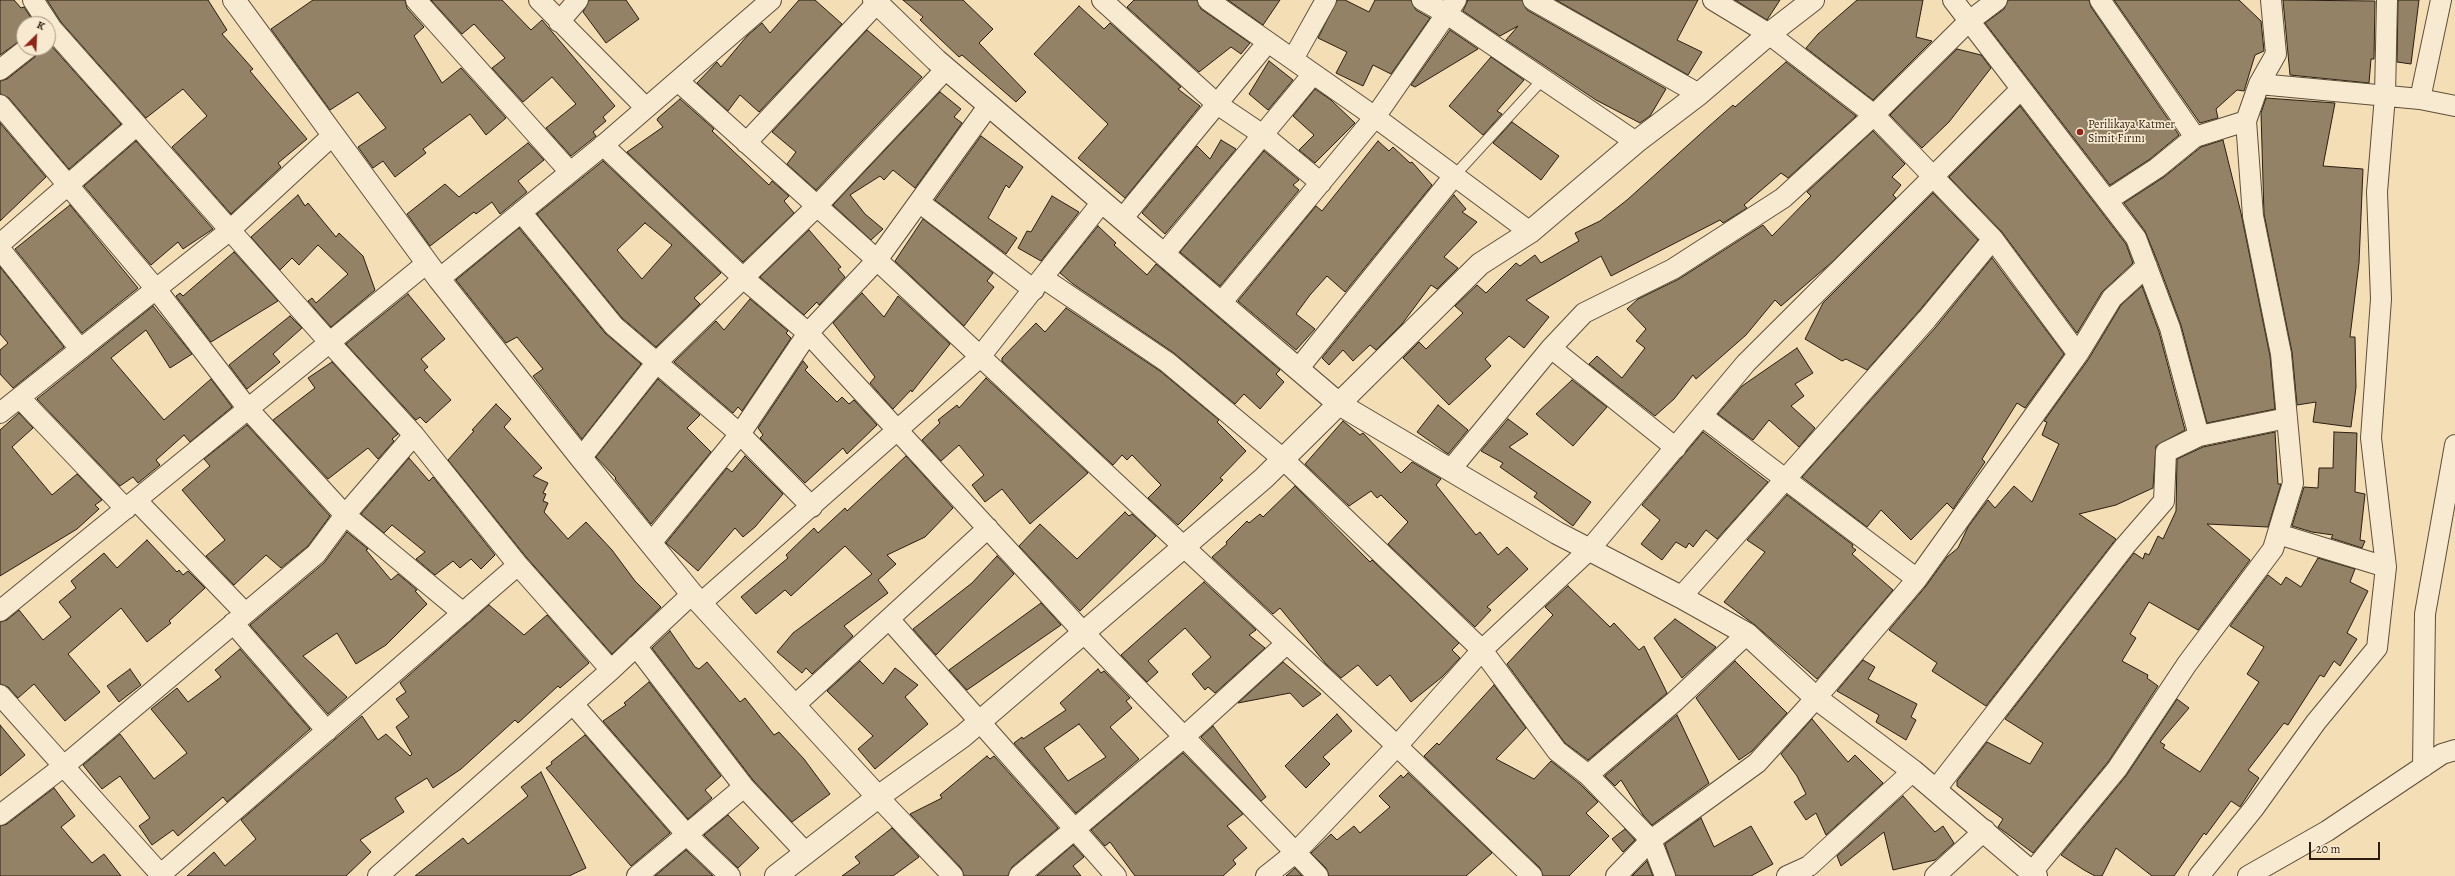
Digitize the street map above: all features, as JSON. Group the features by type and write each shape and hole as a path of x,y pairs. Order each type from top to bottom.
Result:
{"street":[{"path":"33,0 42,16"},
{"path":"234,0 433,271 650,543 696,598 878,797 954,876"},
{"path":"416,0 570,172"},
{"path":"539,0 559,22 646,108"},
{"path":"559,22 578,0"},
{"path":"0,612 330,343 521,212 603,145 771,0"},
{"path":"1102,0 1217,104 1263,135 1321,183"},
{"path":"1208,0 1375,117 1530,232"},
{"path":"1293,59 1326,0"},
{"path":"1422,0 1452,7 1543,79 1636,142"},
{"path":"1534,0 1699,94"},
{"path":"1713,0 1769,34 1874,115 1993,239 2078,354"},
{"path":"776,876 805,852 978,722 1264,478 1480,264 1530,232 1636,142 1699,94 1769,34 1813,0"},
{"path":"1953,0 1968,22 2108,200 2136,238 2170,328 2199,436"},
{"path":"1451,469 1551,348 1584,313 1673,269 1783,198 1874,115 1968,22 1997,0"},
{"path":"2100,0 2195,136"},
{"path":"746,143 876,1 946,69 1339,404 1589,550 1681,597 1747,634 1816,698 1936,789 2034,874 2117,769 2186,664 2273,549 2294,483 2281,354 2253,216 2246,121 2259,84 2276,54 2271,0"},
{"path":"2199,876 2254,808 2316,722 2377,648 2386,567 2371,438 2381,299 2377,192 2385,96 2387,0"},
{"path":"2420,99 2441,0"},
{"path":"1221,303 1375,117 1452,7"},
{"path":"56,38 414,435 518,565 611,670"},
{"path":"1122,220 1268,42"},
{"path":"0,70 18,56"},
{"path":"581,458 658,362 742,277 817,206 946,69"},
{"path":"1164,254 1313,74"},
{"path":"678,80 877,260 979,358 1397,746 1532,876"},
{"path":"2259,84 2420,99 2455,106"},
{"path":"1266,876 1295,853 1397,746 1482,650 1589,550 1746,363 2021,89"},
{"path":"0,105 156,289 248,409 345,515 463,613"},
{"path":"650,543 740,434 808,333 877,260 989,105"},
{"path":"2108,200 2157,168 2195,136 2246,121"},
{"path":"0,244 136,126"},
{"path":"0,413 229,231 333,134"},
{"path":"603,145 742,277 808,333 896,431 1084,632 1318,876"},
{"path":"1298,369 1454,176"},
{"path":"919,202 1038,284 1167,362 1283,459 1482,650 1557,751 1588,775 1651,840 1665,876"},
{"path":"378,876 573,704 636,646 812,507 979,358 1102,202"},
{"path":"521,212 614,326 658,362 740,434 812,507"},
{"path":"1681,597 1786,480 1993,239"},
{"path":"0,249 80,349"},
{"path":"1616,876 1651,840 1757,763 1816,698 1917,579 2078,354 2112,298 2147,266"},
{"path":"1551,348 1676,448"},
{"path":"20,398 131,504 239,618 327,731"},
{"path":"1702,416 1917,579"},
{"path":"1936,789 2125,546 2164,501 2166,452 2199,436 2287,418"},
{"path":"0,815 64,766 316,554 345,515 414,435"},
{"path":"2423,767 2425,614 2455,445"},
{"path":"794,705 988,528"},
{"path":"2278,534 2386,567"},
{"path":"0,695 161,875 518,565"},
{"path":"889,619 978,722 1076,828 1116,876"},
{"path":"1588,775 1674,702 1747,634"},
{"path":"1019,876 1184,737 1286,644"},
{"path":"636,646 744,787 805,852"},
{"path":"573,704 687,835 730,876"},
{"path":"2248,876 2327,831 2442,754 2455,750"},
{"path":"1787,876 1809,866 1913,771"},
{"path":"637,876 744,787"},
{"path":"1935,876 1985,830"}],"lane":[{"path":"1454,176 1543,79"}],"building":[{"path":"0,0 14,0 21,8 24,7 30,16 16,16 16,44 0,55"},
{"path":"47,0 208,0 227,30 222,34 253,69 250,71 307,139 278,163 281,167 231,214 172,147 207,116 183,89 146,118 61,22"},
{"path":"313,0 405,0 407,8 424,27 414,36 442,83 461,68 506,118 486,135 470,114 423,149 426,153 395,177 383,161 373,168 358,147 386,128 358,92 330,110 271,29"},
{"path":"431,0 502,0 531,30 542,20 615,106 603,117 606,121 593,132 596,136 571,156 546,128 576,104 552,77 523,102 492,68 505,58 474,24 462,34"},
{"path":"589,0 626,0 639,19 606,43 583,12"},
{"path":"799,0 815,0 842,24 759,112 740,95 728,111 697,83 717,62 721,67 747,36 762,23 770,33"},
{"path":"903,0 963,0 993,29 979,43 1026,92 1016,102 962,55 959,57 920,20 923,17"},
{"path":"1134,0 1197,0 1201,9 1250,43 1241,54 1231,47 1199,72 1127,7"},
{"path":"1228,0 1280,0 1263,25"},
{"path":"1337,0 1345,0 1369,12 1375,0 1411,0 1416,10 1430,18 1391,74 1373,65 1363,86 1336,73 1347,52 1318,38"},
{"path":"1468,0 1522,0 1527,10 1666,89 1650,116 1640,123 1596,100 1506,40 1518,26 1500,36 1463,11"},
{"path":"1556,0 1698,0 1677,40 1702,52 1688,75"},
{"path":"1735,0 1780,0 1767,20"},
{"path":"1857,0 1923,0 1916,37 1932,41 1873,100 1806,48 1818,34"},
{"path":"2008,0 2089,0 2091,7 2179,135 2150,159 2110,185 1985,23 2004,9"},
{"path":"2114,0 2239,0 2261,21 2264,51 2255,55 2244,91 2237,90 2216,109 2218,118 2200,123"},
{"path":"2283,0 2375,1 2374,59 2371,59 2369,83 2290,75"},
{"path":"2398,0 2419,0 2411,64 2397,62"},
{"path":"1079,6 1104,29 1110,23 1181,87 1178,89 1200,106 1125,198 1078,158 1108,124 1034,54"},
{"path":"867,30 922,77 816,190 787,164 796,152 772,132"},
{"path":"1450,30 1478,49 1415,87 1411,85"},
{"path":"1957,49 1981,55 1991,68 1949,122 1922,148 1890,115"},
{"path":"56,51 121,124 69,169 9,98 0,94 0,81 7,79 35,57 56,56"},
{"path":"1491,57 1524,80 1497,111 1502,114 1483,135 1449,106"},
{"path":"1269,61 1293,80 1268,110 1249,94"},
{"path":"1786,62 1856,116 1788,178 1781,173 1744,205 1747,208 1723,223 1720,220 1611,276 1601,256 1526,300 1549,317 1524,348 1509,336 1485,359 1491,366 1449,405 1403,358 1419,342 1426,349 1463,313 1455,306 1477,285 1486,293 1516,263 1520,266 1535,255 1541,263 1579,241 1575,233 1600,221 1627,200 1733,105 1735,107"},
{"path":"1315,89 1331,100 1355,123 1315,163 1299,150 1314,135 1293,116"},
{"path":"940,92 961,109 954,117 962,123 915,188 893,170 884,180 880,176 850,195 865,214 883,229 871,240 833,205"},
{"path":"2266,98 2335,103 2323,166 2363,169 2359,263 2350,337 2355,337 2356,387 2351,427 2313,422 2316,402 2297,405 2292,352 2264,214 2261,113"},
{"path":"680,99 714,129 712,131 769,185 772,181 789,196 784,201 794,213 743,262 627,152 663,127 657,120 658,118"},
{"path":"2020,106 2126,244 2133,263 2102,292 2077,333 2002,232 1949,177"},
{"path":"1512,122 1559,156 1541,180 1493,143"},
{"path":"0,123 46,177 0,221"},
{"path":"1873,131 1905,164 1892,177 1901,185 1893,195 1896,198 1832,262 1781,306 1775,300 1746,335 1696,379 1693,375 1674,399 1655,416 1589,364 1597,356 1622,378 1645,348 1636,341 1646,329 1627,309 1638,299 1679,279 1763,225 1772,236 1811,196 1807,192"},
{"path":"981,136 1023,167 1009,188 1006,185 988,218 1017,238 1006,254 935,200"},
{"path":"1221,140 1236,149 1165,234 1142,213 1197,146 1210,159"},
{"path":"2223,140 2241,213 2270,356 2275,409 2207,423 2181,325 2158,263 2145,231 2124,203 2164,177 2201,147"},
{"path":"136,141 213,229 183,249 178,242 151,265 84,186"},
{"path":"1378,141 1389,151 1393,147 1410,163 1412,162 1432,185 1345,292 1327,276 1310,295 1296,314 1315,329 1296,350 1238,301 1316,206 1322,211"},
{"path":"528,143 544,160 518,181 527,192 500,214 492,202 476,214 474,212 430,246 407,214 445,184 459,197"},
{"path":"1264,151 1299,180 1293,185 1299,190 1220,286 1180,252"},
{"path":"603,161 721,273 694,298 700,304 656,347 622,318 537,214","holes":["645,223 672,245 642,279 617,250"]},
{"path":"1933,193 1978,240 1918,312 1867,370 1846,359 1842,361 1805,339 1823,303"},
{"path":"298,195 305,206 308,203 336,237 339,233 363,256 375,290 331,327 308,301 312,298 316,303 348,274 318,245 299,265 292,258 280,270 251,237"},
{"path":"1454,195 1466,209 1462,212 1477,222 1444,257 1458,268 1437,289 1431,285 1402,324 1376,350 1370,345 1353,361 1343,350 1329,365 1322,358"},
{"path":"1052,196 1079,212 1041,261 1018,248 1027,231 1031,232"},
{"path":"70,205 138,288 82,333 15,249"},
{"path":"923,219 993,273 987,281 994,287 964,326 895,261"},
{"path":"1098,226 1116,243 1114,245 1147,275 1156,264 1280,370 1276,374 1284,382 1260,409 1244,394 1235,404 1174,353 1073,284 1060,273"},
{"path":"519,228 605,333 641,364 582,439 533,376 543,369 517,337 506,343 456,280"},
{"path":"809,230 841,267 838,269 845,277 819,305 817,302 804,315 760,277"},
{"path":"234,252 278,301 211,342 176,296 180,293 183,296"},
{"path":"1992,258 2064,354 2025,408 2017,403 1982,459 1985,462 1953,509 1947,503 1911,540 1881,510 1867,527 1802,477 1936,327"},
{"path":"0,267 64,347 13,388 0,374 0,350 8,343 0,334"},
{"path":"2142,286 2159,332 2185,430 2156,446 2153,488 2116,505 2079,514 2116,539 1986,706 1932,671 1937,663 1889,630 1926,586 1947,557 1958,548 1968,527 1988,500 1995,508 2014,486 2032,502 2059,444 2042,435 2047,422 2044,421 2088,360 2121,305"},
{"path":"862,293 884,317 898,296 950,344 912,392 911,390 893,409 870,383 875,377 833,323"},
{"path":"408,294 445,339 421,359 428,367 424,370 451,400 426,423 420,417 416,420 346,344"},
{"path":"750,299 788,331 786,333 791,338 742,411 738,407 733,413 674,362 716,321 724,330"},
{"path":"153,306 192,354 170,368 146,330 111,358 164,420 211,379 232,407 190,442 184,435 156,460 160,465 138,483 133,477 120,486 37,399"},
{"path":"1066,308 1160,371 1219,420 1217,422 1246,451 1220,478 1223,480 1178,525 1148,498 1161,485 1132,455 1127,460 1122,455 1113,465 1002,361 1002,358 1036,323 1045,332"},
{"path":"290,316 302,328 273,354 280,362 247,389 229,365"},
{"path":"1797,348 1813,373 1795,384 1804,396 1791,406 1815,428 1799,447 1769,420 1753,440 1718,414 1742,386"},
{"path":"803,361 808,367 805,370 837,402 842,397 849,404 854,400 877,425 847,454 843,448 805,483 760,438 763,435 758,428"},
{"path":"332,362 398,434 392,439 394,441 378,459 368,448 328,479 273,420 315,388 308,378"},
{"path":"986,378 1088,473 1030,524 1002,489 985,502 972,485 984,475 959,445 941,461 922,440 940,423 938,420 957,405 959,408"},
{"path":"658,379 700,415 687,428 711,452 651,524 615,479 616,478 596,457"},
{"path":"1572,380 1607,407 1573,446 1536,414"},
{"path":"496,404 511,419 504,427 542,468 533,476 548,483 543,493 546,494 543,501 548,503 544,512 568,539 586,522 612,550 635,581 661,607 612,654 527,558 448,460 474,431 472,430"},
{"path":"1438,405 1468,430 1448,454 1417,432"},
{"path":"19,413 33,428 12,447 52,495 77,474 102,500 95,505 99,509 77,529 0,576 0,430"},
{"path":"1508,419 1528,434 1509,447 1591,502 1573,526 1534,497 1537,493 1500,467 1503,463 1481,451"},
{"path":"1343,421 1360,435 1363,433 1401,473 1412,462 1441,479 1436,485 1476,535 1480,532 1498,555 1507,547 1528,569 1487,607 1491,610 1475,627 1388,544 1408,522 1381,495 1377,498 1371,491 1349,506 1305,464"},
{"path":"247,425 330,516 308,546 281,568 266,555 234,585 206,556 225,540 182,490 210,466 204,459"},
{"path":"1703,432 1768,482 1717,539 1706,530 1693,547 1689,543 1686,548 1676,542 1662,560 1641,544 1660,520 1642,505"},
{"path":"2275,432 2278,484 2281,484 2268,527 2207,524 2250,560 2198,630 2149,602 2130,634 2136,638 2122,661 2148,675 2147,678 2158,686 2108,762 2033,853 1998,827 2003,819 1957,786 1957,781 1987,742 2030,764 2043,743 2005,719 2134,553 2143,559 2145,553 2149,555 2158,536 2163,539 2176,511 2177,459 2203,447"},
{"path":"2334,432 2357,433 2355,492 2365,494 2360,540 2365,541 2362,548 2331,538 2333,535 2312,532 2292,526 2304,487 2318,488 2319,468 2333,468"},
{"path":"745,456 783,494 755,527 743,537 735,528 698,571 666,543 727,468 732,472"},
{"path":"906,456 953,508 925,537 887,555 896,564 878,580 888,593 844,626 853,636 812,674 806,668 802,673 777,652 793,633 872,574 845,546 791,596 785,590 756,614 741,597 788,558 786,555 814,528 818,533 845,508 847,511"},
{"path":"409,458 429,481 433,477 495,555 481,569 471,559 460,568 453,561 435,575 416,559 425,552 392,525 384,533 361,514"},
{"path":"1295,486 1370,562 1372,560 1459,643 1452,650 1460,658 1442,677 1411,702 1390,675 1377,686 1358,665 1341,678 1326,664 1280,608 1273,614 1212,557 1227,544 1226,542 1247,521 1249,523 1260,514 1263,517"},
{"path":"1787,495 1853,545 1852,547 1856,550 1852,554 1893,590 1817,679 1755,625 1724,602 1765,552 1747,540"},
{"path":"1125,512 1129,516 1132,514 1156,536 1080,611 1019,546 1040,524 1077,559"},
{"path":"347,532 368,549 366,550 391,580 398,574 417,590 415,591 427,604 386,645 356,664 337,633 303,656 347,697 328,714 250,625 324,563"},
{"path":"147,540 177,572 179,570 183,575 188,571 205,588 169,621 171,623 147,642 121,608 68,654 100,692 65,721 34,684 18,698 8,687 0,684 0,622 7,620 19,610 43,640 71,617 59,602 76,588 71,581 104,553 117,568"},
{"path":"997,556 1014,574 936,655 913,629 972,583"},
{"path":"2318,558 2355,569 2350,582 2368,591 2347,633 2357,639 2340,666 2334,661 2324,677 2320,675 2288,725 2284,723 2248,770 2259,778 2240,807 2231,801 2206,835 2204,833 2174,876 2152,876 2116,848 2102,876 2095,876 2061,855 2126,776 2177,699 2189,708 2160,742 2165,745 2163,748 2200,772 2259,682 2247,674 2264,647 2230,626 2268,575 2281,585 2286,577 2301,587"},
{"path":"1204,582 1256,630 1249,635 1265,648 1215,693 1208,687 1205,690 1192,674 1211,657 1185,628 1148,661 1158,672 1147,682 1121,655"},
{"path":"1568,586 1610,627 1614,623 1639,650 1644,646 1667,693 1588,760 1565,743 1507,664 1553,615 1545,607"},
{"path":"1041,603 1061,625 967,690 949,670"},
{"path":"489,605 524,635 547,615 589,663 560,688 558,686 518,723 515,720 461,769 433,788 427,778 395,798 404,812 360,840 371,852 346,876 187,876 214,852 225,866 256,839 241,820 362,716 378,740 386,734 410,756 412,754 396,727 409,717 396,699 406,692 400,683"},
{"path":"1675,619 1716,647 1682,678 1654,638"},
{"path":"670,631 695,667 699,669 707,662 740,702 745,698 774,735 779,732 804,759 830,794 792,822 753,780 652,648"},
{"path":"240,649 310,729 227,802 223,797 178,836 173,830 152,845 139,826 150,818 120,776 102,789 83,765 120,734 154,779 187,753 151,709 177,688 188,702 221,677 215,670"},
{"path":"1863,660 1875,667 1868,679 1917,704 1911,717 1916,720 1906,740 1876,722 1879,715 1837,691"},
{"path":"860,661 883,684 895,668 918,685 905,697 928,724 875,769 858,749 873,736 827,691"},
{"path":"1735,661 1787,713 1752,751 1739,760 1696,698"},
{"path":"1283,662 1321,694 1303,707 1290,693 1238,703"},
{"path":"130,669 141,685 119,702 107,686"},
{"path":"1098,669 1101,673 1104,671 1130,698 1126,701 1132,708 1110,727 1139,759 1076,813 1014,743 1022,737 1023,739 1066,710 1060,703","holes":["1079,724 1106,757 1068,781 1044,748"]},
{"path":"649,682 721,776 705,790 712,798 688,819 603,721 626,705 624,703"},
{"path":"1494,685 1526,728 1496,759 1534,779 1551,761 1580,784 1598,802 1586,813 1609,836 1569,876 1543,876 1540,868 1424,756 1437,743 1439,745"},
{"path":"1337,714 1352,731 1323,757 1330,764 1306,788 1285,766"},
{"path":"1677,715 1709,783 1652,825 1643,815 1621,780 1615,786 1605,776"},
{"path":"1812,719 1848,762 1855,755 1883,783 1826,835 1816,813 1806,820 1794,802 1806,794 1797,776 1781,754"},
{"path":"0,725 25,755 0,776"},
{"path":"1213,726 1266,797 1261,801 1201,737"},
{"path":"585,735 670,833 631,866 546,768 552,764 551,762"},
{"path":"1183,753 1243,814 1227,826 1247,848 1233,860 1236,864 1223,876 1135,876 1110,842 1105,846 1091,830"},
{"path":"987,756 990,759 994,756 1058,828 1012,867 1008,876 964,876 961,868 910,814 942,798 940,795"},
{"path":"541,772 586,868 569,876 415,876 463,838 468,844 528,796 521,787"},
{"path":"1408,773 1492,853 1466,876 1329,876 1326,868 1311,853 1331,834 1337,840 1354,826 1360,833 1390,807 1379,796 1401,775 1403,778"},
{"path":"54,788 75,816 61,827 92,863 104,854 121,876 0,876 0,826 7,824"},
{"path":"1903,796 1935,832 1943,826 1954,843 1935,860 1893,870 1884,832 1841,866 1837,856"},
{"path":"728,815 759,848 738,868 704,835"},
{"path":"1701,818 1714,847 1751,826 1773,864 1751,876 1676,876 1665,844"},
{"path":"892,828 919,857 893,876 842,876 860,863 855,857"},
{"path":"1625,829 1635,840 1623,852 1612,839"},
{"path":"1073,845 1084,857 1073,866 1081,876 1037,876"},
{"path":"686,850 713,876 655,876"},
{"path":"1647,861 1653,876 1632,876"},
{"path":"1295,868 1302,876 1286,876"}],"place":[{"name":"Perilikaya Katmer Simit Fırını","path":"2080,132"}]}
